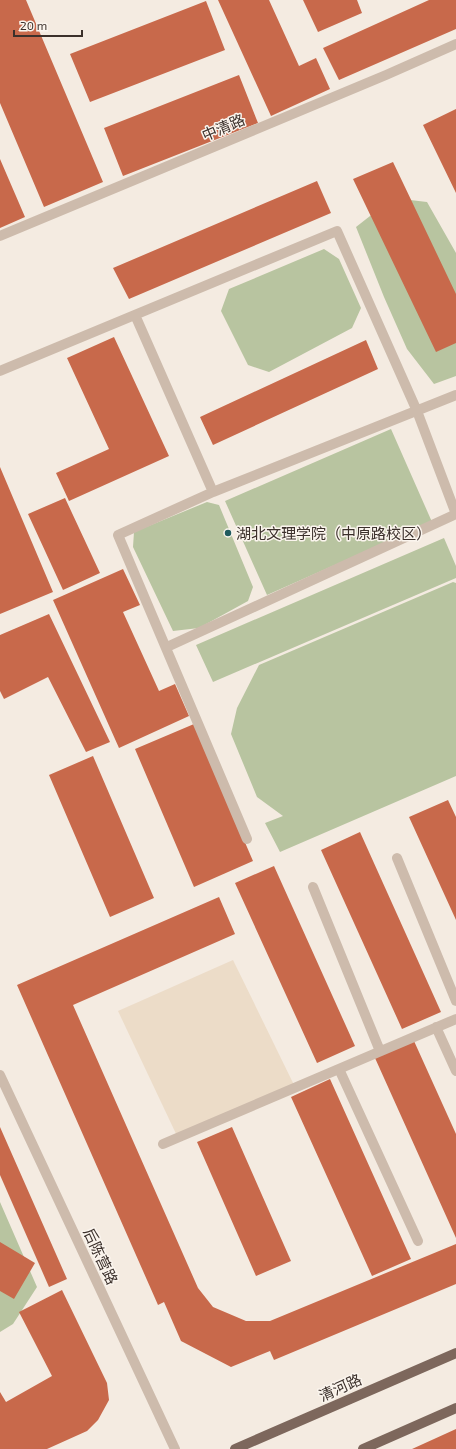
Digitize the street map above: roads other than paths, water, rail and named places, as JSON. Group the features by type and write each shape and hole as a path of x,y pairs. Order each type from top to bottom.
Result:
{"main road":[{"name":"清河路","path":"236,1449 456,1353"},
{"path":"363,1449 456,1408"}],"street":[{"name":"中清路","path":"0,236 386,75 456,44"},
{"path":"0,371 337,231 417,411 456,514 166,647"},
{"path":"135,316 213,492"},
{"path":"248,839 118,535 213,492 456,395"},
{"path":"397,858 456,1001"},
{"path":"313,887 380,1051"},
{"path":"163,1144 456,1019"},
{"path":"436,1027 456,1071"},
{"path":"339,1069 418,1241"},
{"name":"后陈营路","path":"0,1075 175,1449"}],"place":[{"name":"湖北文理学院（中原路校区）","path":"228,533"}]}
